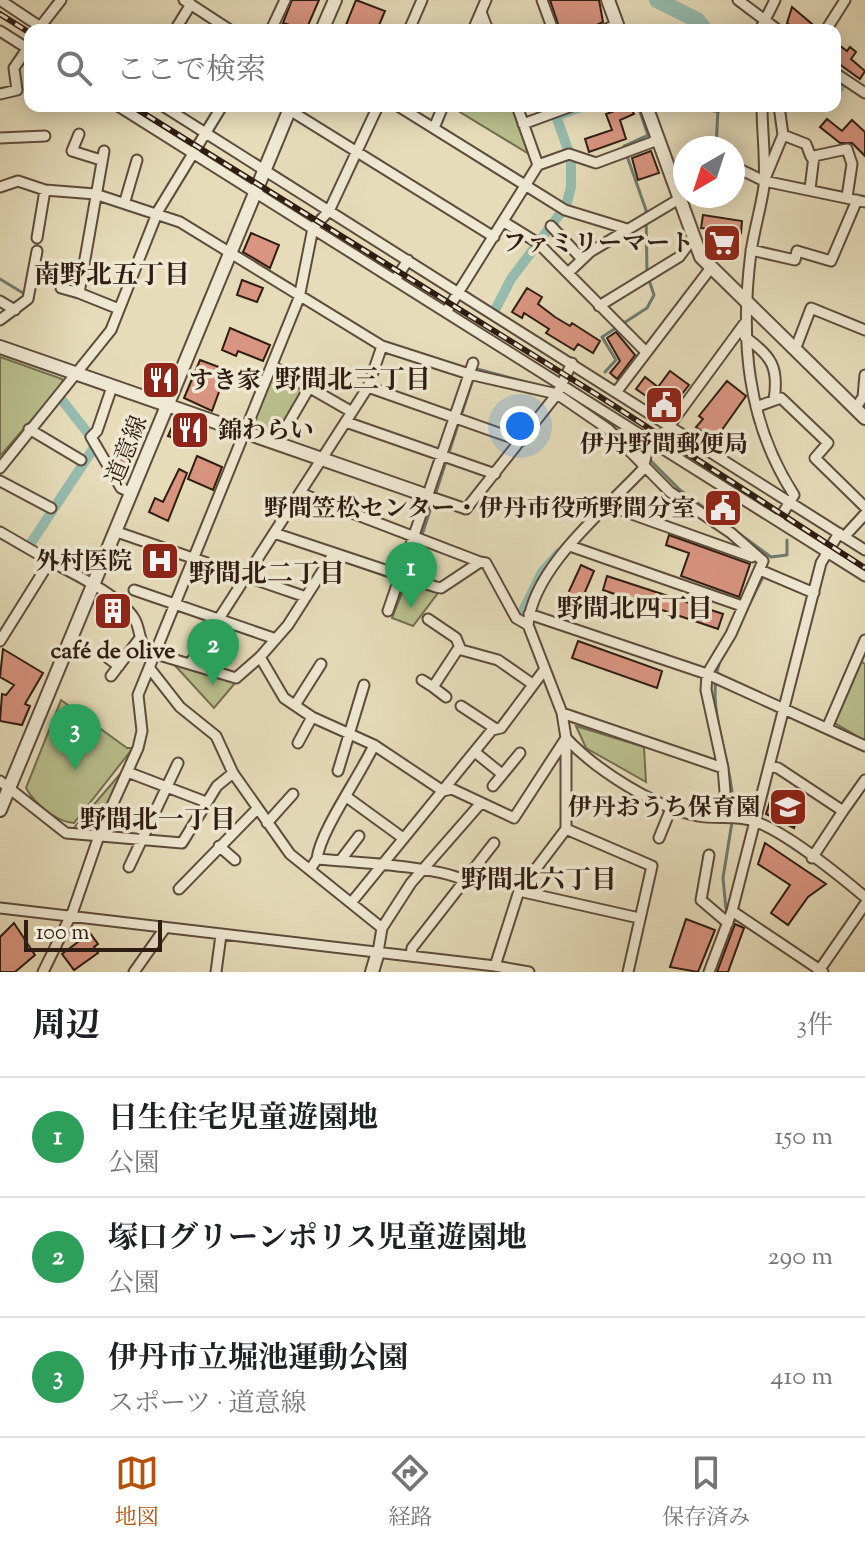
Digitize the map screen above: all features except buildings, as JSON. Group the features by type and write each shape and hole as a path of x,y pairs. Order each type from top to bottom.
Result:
{"street":[{"path":"0,0 37,24"},
{"path":"46,24 61,0"},
{"path":"274,24 285,0"},
{"path":"325,24 335,0"},
{"path":"412,24 422,0"},
{"path":"476,24 485,0"},
{"path":"542,0 551,24"},
{"path":"608,0 617,24"},
{"path":"738,0 770,24"},
{"path":"762,24 775,0"},
{"path":"830,24 845,0"},
{"path":"178,24 188,2 221,24"},
{"path":"481,12 486,24"},
{"path":"0,31 24,46"},
{"path":"0,94 17,90 14,68 24,55"},
{"path":"841,77 865,93"},
{"path":"128,112 446,312 558,389 645,457 670,492 731,533 761,565"},
{"path":"173,112 865,550"},
{"path":"0,468 111,330 158,211 218,112"},
{"name":"道意線","path":"0,810 5,784 117,532 286,112"},
{"path":"296,112 494,237"},
{"path":"43,972 70,917 100,836 130,773 142,731 138,695 151,670 174,603 299,298 313,228 329,211 376,112"},
{"path":"408,112 565,210 627,229"},
{"path":"434,128 441,112"},
{"path":"519,112 538,165"},
{"path":"523,124 556,112"},
{"path":"648,112 673,175"},
{"path":"762,112 764,181"},
{"path":"778,521 794,495 771,454 756,407 744,324 751,250 764,181 783,135 780,112"},
{"path":"0,138 26,132 45,136"},
{"path":"79,134 72,151 102,156 79,293"},
{"path":"751,250 795,260 797,251 831,261 856,200 847,149 811,157 806,144 783,135"},
{"path":"446,312 538,165 569,154 596,163 658,140"},
{"path":"810,189 814,156"},
{"path":"125,201 137,160"},
{"path":"745,172 764,181 856,200"},
{"path":"0,187 18,181 45,190 95,194 158,211 382,346 469,374 558,389 656,444 865,576"},
{"path":"37,238 45,190"},
{"path":"568,273 582,259 673,198"},
{"path":"685,208 694,242 710,269 865,418"},
{"path":"504,222 538,243 646,352"},
{"path":"552,227 582,259"},
{"path":"599,306 679,257 694,242"},
{"path":"0,320 28,299 37,251"},
{"path":"395,280 408,260"},
{"path":"617,391 710,269"},
{"path":"61,288 119,309"},
{"path":"0,301 15,310"},
{"path":"795,350 811,308 865,330"},
{"path":"495,966 519,891 566,829 566,738 562,713 528,625 529,614 546,574 643,469 645,457 744,324"},
{"path":"745,337 767,357 778,374 774,400"},
{"path":"191,662 368,387 382,346"},
{"path":"0,347 466,509 521,441 558,389 572,363"},
{"path":"388,611 473,363"},
{"path":"272,366 352,412"},
{"path":"855,409 863,397 865,375"},
{"path":"112,387 97,431 91,437 121,488 132,493"},
{"path":"368,387 521,441"},
{"path":"277,443 309,388"},
{"path":"756,407 781,398 828,443 815,458 865,507"},
{"path":"346,422 495,474"},
{"path":"29,429 81,460"},
{"path":"0,481 51,508"},
{"path":"300,493 486,563 516,618 528,625"},
{"path":"609,506 761,565 814,593"},
{"path":"709,972 732,911 814,593 828,552 865,514"},
{"path":"0,532 92,584 133,616 144,647 236,678 276,639 334,553"},
{"path":"117,532 306,597"},
{"path":"274,533 441,588 480,562"},
{"path":"570,546 742,606"},
{"path":"0,641 50,561"},
{"path":"727,815 723,768 708,701 707,674 731,634 761,565"},
{"path":"134,590 276,639"},
{"path":"529,614 707,674 865,746"},
{"path":"428,619 456,638 461,649 498,660 531,683"},
{"path":"433,687 470,635"},
{"path":"111,676 140,638"},
{"path":"827,728 861,656 865,640"},
{"path":"260,657 284,698 312,717 374,745 443,791 452,789 514,818 566,738"},
{"path":"108,658 119,666"},
{"path":"295,705 321,664"},
{"path":"351,903 545,669"},
{"path":"151,670 180,707 216,736 233,773 290,854 314,864 351,903 382,928"},
{"path":"422,680 446,697"},
{"path":"338,771 364,685"},
{"path":"461,706 496,729"},
{"path":"562,713 723,768"},
{"path":"298,743 312,717"},
{"path":"566,738 586,760 643,794 699,816 727,815 754,821 865,897"},
{"path":"314,864 325,832 348,798 374,745"},
{"path":"476,753 502,774"},
{"path":"493,786 520,753"},
{"path":"129,867 178,763"},
{"path":"769,766 778,768 843,811"},
{"path":"130,773 206,802"},
{"path":"5,784 66,833 182,843 206,802 233,773"},
{"path":"812,858 865,780"},
{"path":"267,823 293,794"},
{"path":"348,798 403,838"},
{"path":"372,972 382,928 422,870 481,803"},
{"path":"659,838 672,806"},
{"path":"179,889 257,809"},
{"path":"566,829 652,866 628,972"},
{"path":"340,861 359,836"},
{"path":"411,956 412,948 494,843"},
{"path":"219,846 235,860"},
{"path":"314,864 340,861 446,871 464,880"},
{"path":"710,862 698,898 728,923"},
{"path":"519,891 639,918"},
{"path":"732,911 820,971 865,904"},
{"path":"0,908 529,972"},
{"path":"134,972 165,928"},
{"path":"216,972 221,935"}],"green space":[{"path":"460,112 514,112 529,154"},
{"path":"0,357 62,379 63,384 0,456"},
{"path":"274,372 303,392 275,438 250,429"},
{"path":"406,583 438,593 413,626 392,618"},
{"path":"169,659 236,682 214,708"},
{"path":"860,661 865,664 865,741 833,722"},
{"path":"61,700 127,748 133,748 74,823 46,811 26,788"},
{"path":"576,726 644,747 646,782 586,748"},
{"path":"127,766 98,831 72,830"}],"waterway":[{"path":"657,0 700,24"},
{"path":"495,310 511,279 566,206 571,187 571,158 556,116 567,112"},
{"path":"625,149 624,146 648,135 640,112"},
{"path":"717,136 718,112"},
{"path":"627,156 646,210 647,273"},
{"path":"0,279 23,293"},
{"path":"605,372 616,360 602,337 647,308 654,295 649,280"},
{"path":"476,372 477,369 548,388"},
{"path":"422,535 473,379"},
{"path":"58,395 91,437"},
{"path":"573,400 603,418 643,453"},
{"path":"31,543 95,446"},
{"path":"649,459 680,490 771,557 787,555 787,540"},
{"path":"335,558 403,582 419,543"},
{"path":"297,545 328,556"},
{"path":"521,615 542,572 559,553"},
{"path":"724,654 764,575"},
{"path":"720,661 715,698 733,814"},
{"path":"726,909 723,878 732,822"}],"railway":[{"path":"0,14 24,29"},
{"path":"142,112 599,396 865,568"}],"place":[{"name":"ファミリーマート","path":"722,243"},
{"name":"すき家","path":"161,380"},
{"name":"伊丹野間郵便局","path":"664,405"},
{"name":"錦わらい","path":"190,430"},
{"name":"野間笠松センター・伊丹市役所野間分室","path":"723,508"},
{"name":"外村医院","path":"160,561"},
{"name":"日生住宅児童遊園地","path":"411,608"},
{"name":"café de olive","path":"113,611"},
{"name":"塚口グリーンポリス児童遊園地","path":"213,685"},
{"name":"伊丹市立堀池運動公園","path":"75,770"},
{"name":"伊丹おうち保育園","path":"788,807"}],"district":[{"name":"南野北五丁目","path":"112,274"},
{"name":"野間北三丁目","path":"353,379"},
{"name":"野間北二丁目","path":"267,573"},
{"name":"野間北四丁目","path":"635,608"},
{"name":"野間北一丁目","path":"158,819"},
{"name":"野間北六丁目","path":"539,879"}]}
